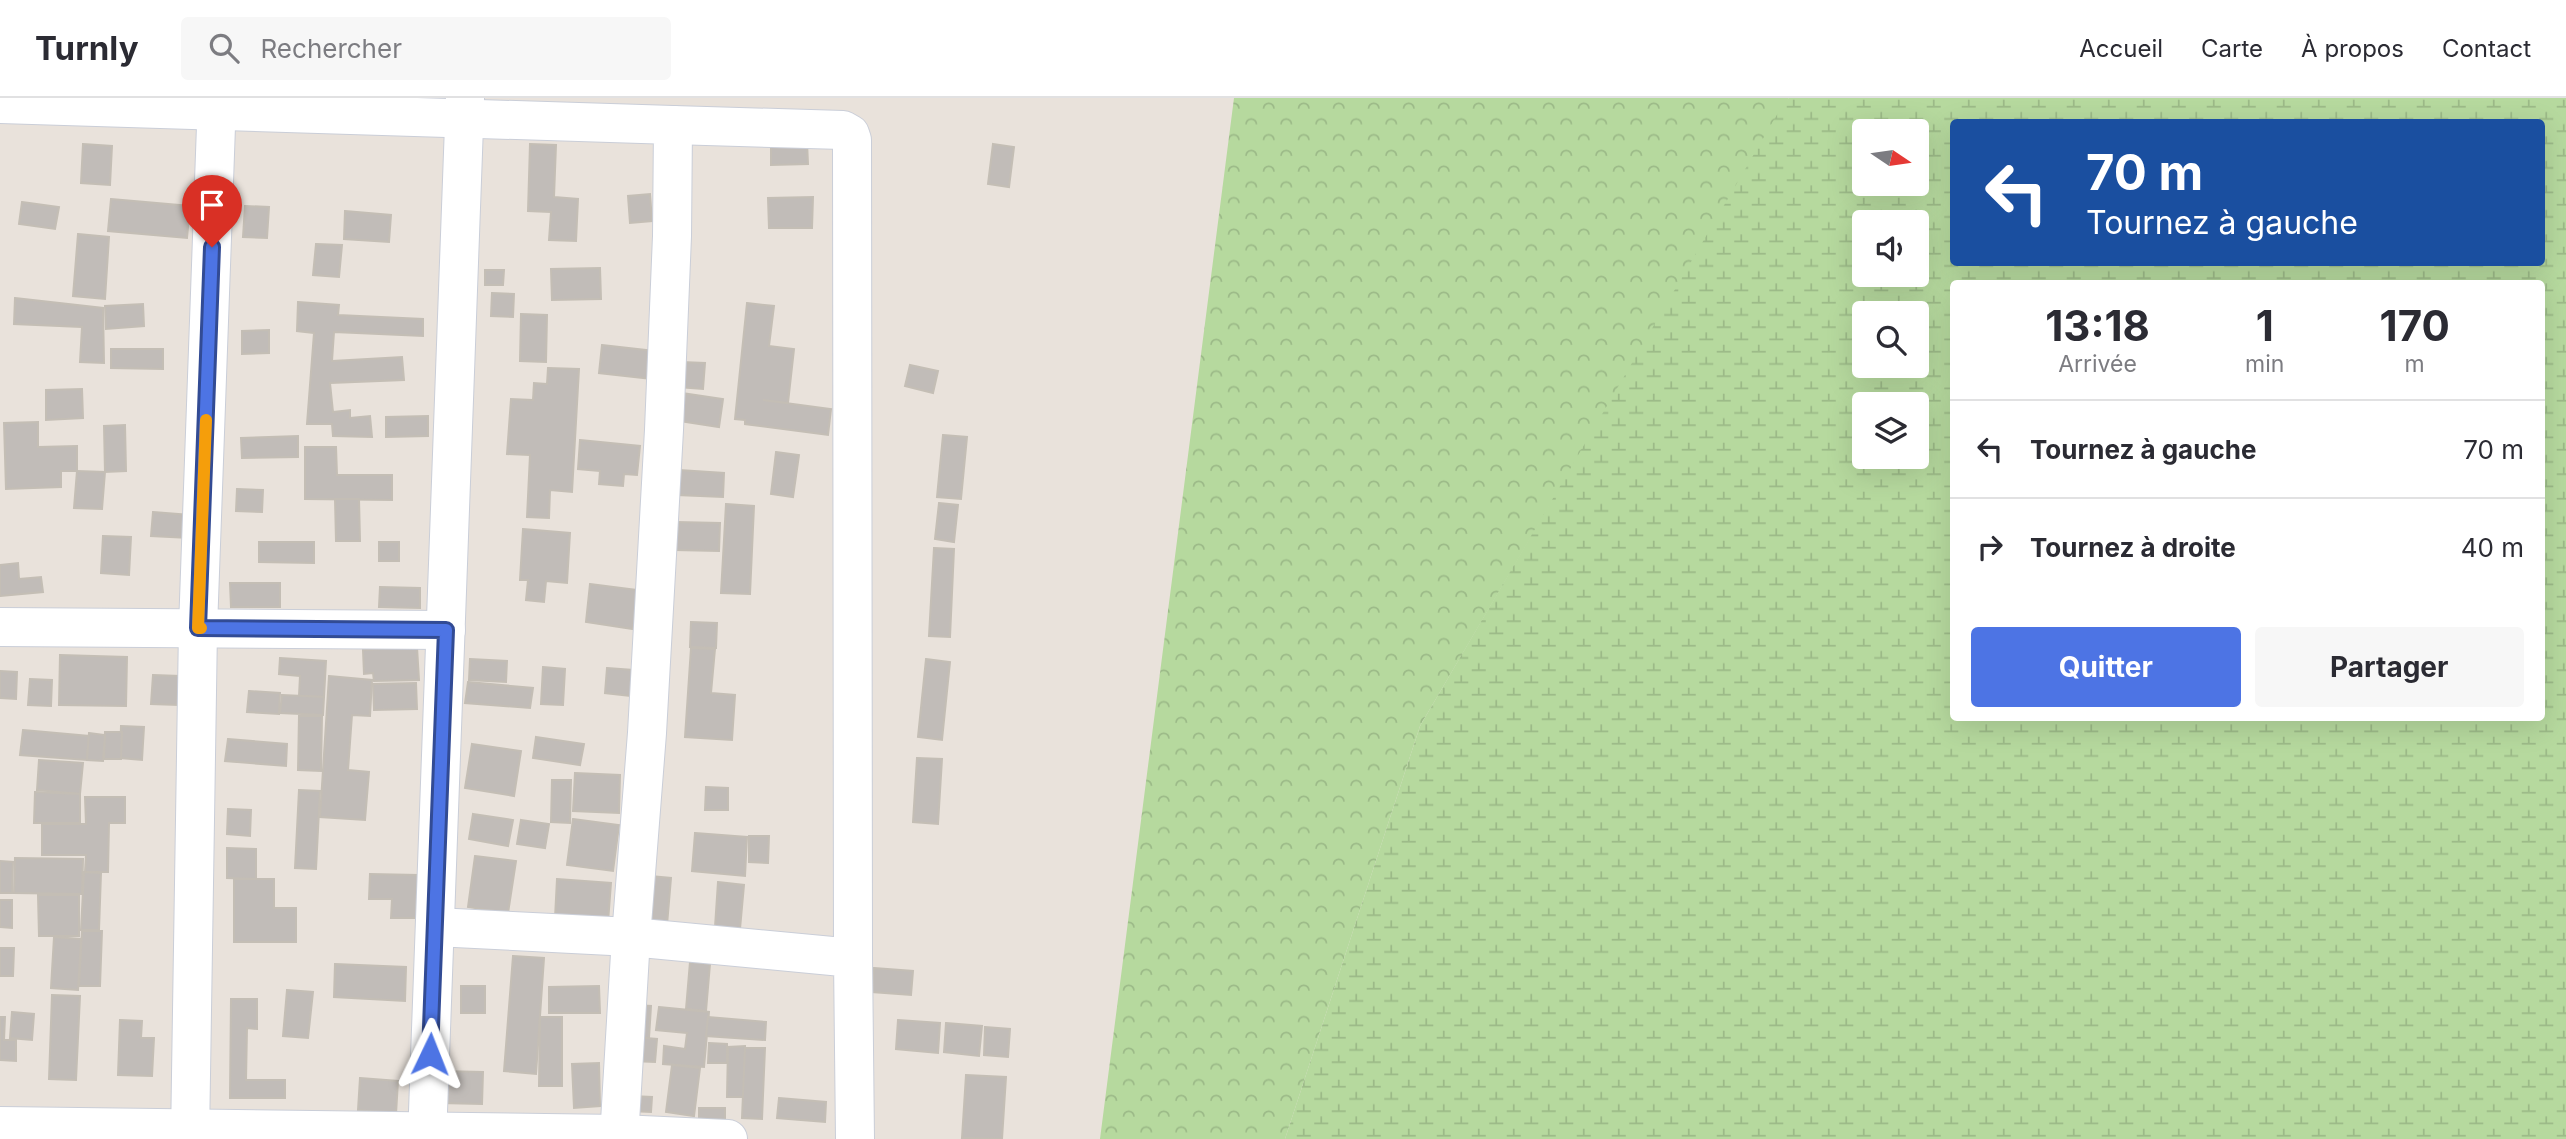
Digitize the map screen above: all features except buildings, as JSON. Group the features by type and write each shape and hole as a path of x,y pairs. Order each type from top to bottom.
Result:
{"street":[{"path":"0,104 217,104 465,109 673,125 843,130 850,134 855,1139"},
{"path":"190,1133 198,628 217,104"},
{"path":"427,1135 465,109"},
{"path":"620,1137 662,472 672,236 673,125"},
{"path":"0,627 446,630"},
{"path":"435,927 631,937 853,958"},
{"path":"0,1126 190,1133 728,1139"}],"green space":[{"path":"1234,98 1789,98 1420,726 1285,1139 1100,1139"},
{"path":"1789,98 2566,98 2566,1139 1285,1139 1420,726"}],"slow traffic":[{"path":"201,628 198,628 206,420"}],"route":[{"path":"212,247 198,628 446,630 430,1054"}]}
